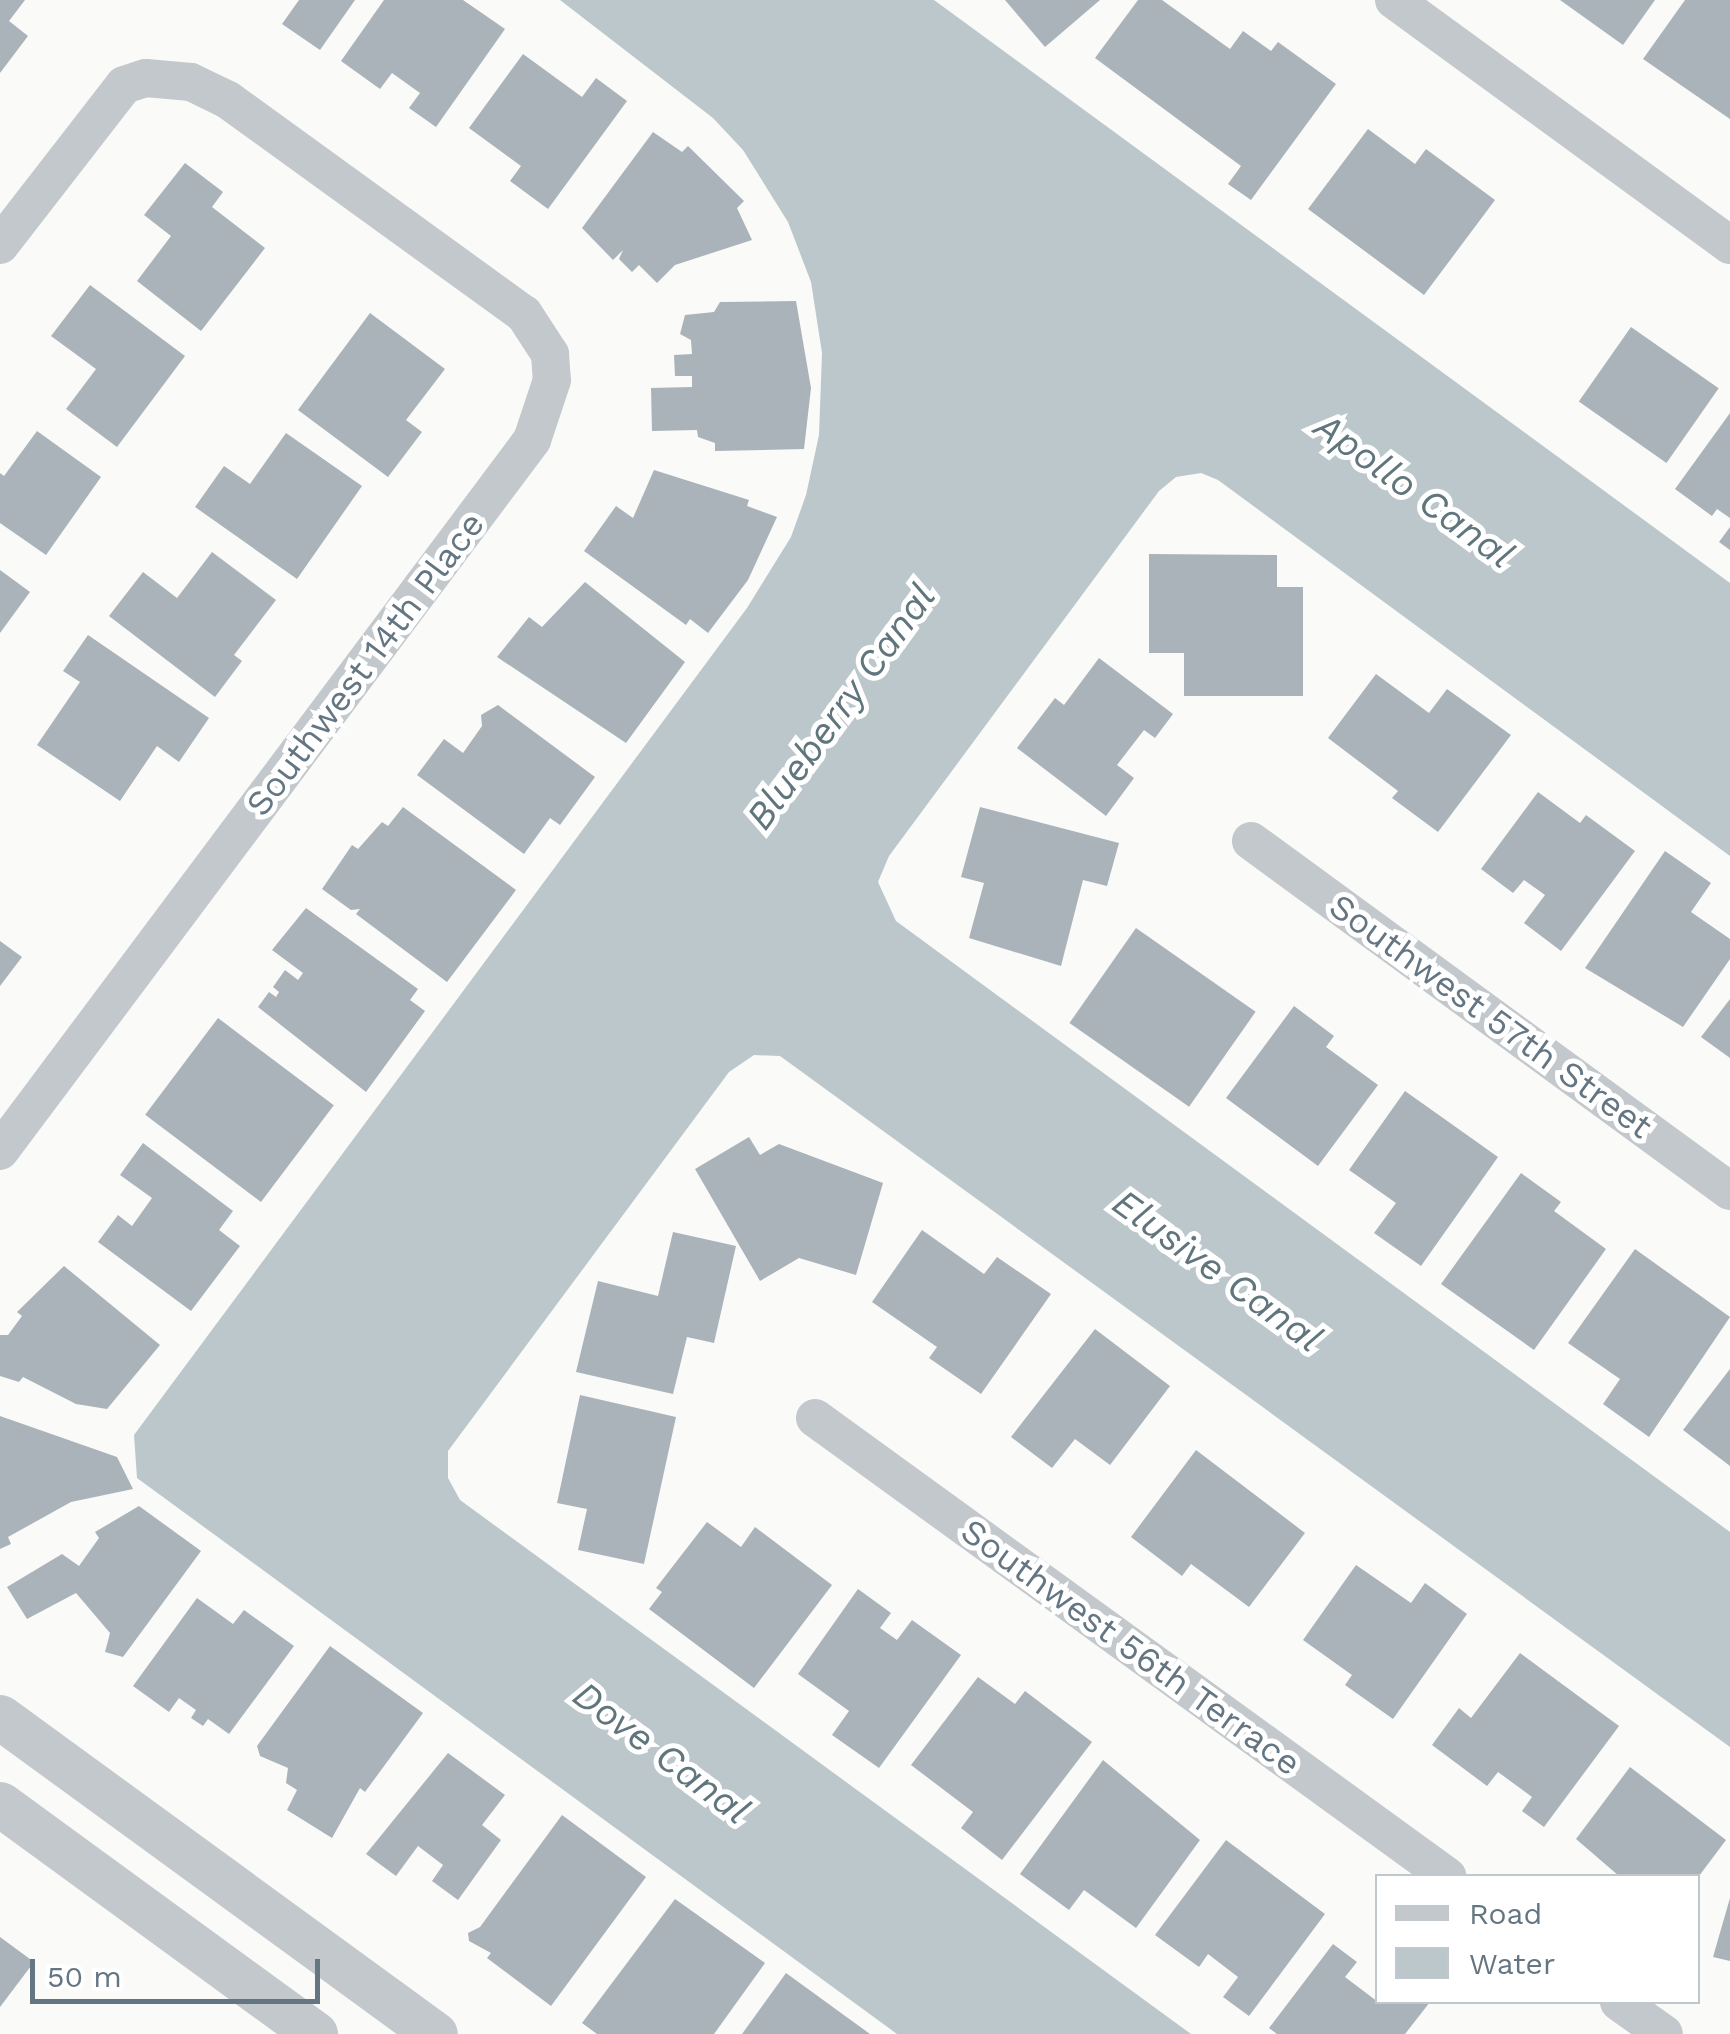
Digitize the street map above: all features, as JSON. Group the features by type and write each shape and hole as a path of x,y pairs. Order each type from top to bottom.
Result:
{"street":[{"path":"1394,0 1730,246"},
{"name":"Southwest 14th Place","path":"0,244 105,102 124,85 146,78 210,89 524,314 550,354 547,410 532,440 0,1151"},
{"name":"Southwest 57th Street","path":"1252,840 1730,1191"},
{"name":"Southwest 56th Terrace","path":"815,1418 1444,1874"},
{"path":"0,1717 434,2034"},
{"path":"0,1804 315,2034"},
{"path":"1622,2004 1664,2034"}],"water":[{"path":"560,0 934,0 1730,583 1730,856 1218,480 1201,473 1176,477 1159,491 889,856 878,882 896,921 1730,1532 1730,1747 780,1056 754,1055 729,1072 448,1451 448,1478 460,1500 1191,2034 897,2034 137,1478 134,1435 747,608 791,537 806,495 819,435 822,353 811,282 788,222 743,150 713,118"}],"building":[{"path":"0,0 25,0 9,21 28,36 0,73"},
{"path":"299,0 355,0 320,50 282,24"},
{"path":"384,0 463,0 505,29 436,127 409,108 420,93 392,73 380,89 341,61"},
{"path":"1005,0 1100,0 1045,47"},
{"path":"1138,0 1162,0 1230,49 1243,31 1271,51 1278,42 1336,84 1251,200 1228,184 1241,166 1095,58"},
{"path":"1560,0 1655,0 1623,45"},
{"path":"1685,0 1730,0 1730,119 1643,59"},
{"path":"523,54 582,97 596,78 627,101 548,209 510,181 521,166 469,128"},
{"path":"1368,129 1415,164 1426,149 1495,200 1424,295 1308,209"},
{"path":"653,132 682,152 688,146 744,201 737,208 752,240 675,265 657,283 639,265 632,272 619,259 623,250 613,260 582,228"},
{"path":"185,163 223,192 212,207 265,248 201,331 137,281 171,236 144,215"},
{"path":"90,285 185,356 117,447 66,409 96,369 51,336"},
{"path":"796,301 811,388 804,449 715,451 715,443 698,437 697,430 652,431 651,388 692,387 692,376 675,376 674,355 692,354 691,340 680,334 685,315 714,312 720,302"},
{"path":"370,313 445,369 406,420 422,432 388,477 298,410"},
{"path":"1631,327 1719,388 1666,463 1579,402"},
{"path":"1730,413 1730,518 1717,509 1712,516 1675,489"},
{"path":"37,431 101,477 46,555 0,523 0,473 4,476"},
{"path":"286,433 362,486 297,579 195,507 224,466 250,484"},
{"path":"654,470 749,500 747,506 777,517 748,580 708,633 690,619 686,625 584,551 616,506 633,518"},
{"path":"1730,527 1730,550 1719,542"},
{"path":"212,552 276,600 234,655 242,661 215,697 109,616 143,572 177,598"},
{"path":"1149,554 1277,555 1277,587 1303,587 1303,696 1184,696 1184,653 1149,653"},
{"path":"0,570 30,592 0,633"},
{"path":"585,582 685,662 626,743 497,657 529,617 542,627"},
{"path":"88,635 209,718 179,762 157,746 120,801 37,745 80,682 63,671"},
{"path":"1099,658 1173,714 1155,738 1144,730 1117,765 1134,778 1106,816 1017,748 1055,698 1064,705"},
{"path":"1376,674 1429,713 1447,689 1511,735 1438,832 1392,798 1398,791 1328,738"},
{"path":"498,705 595,777 560,825 550,818 524,854 417,775 444,739 463,753 482,726 481,715"},
{"path":"1538,792 1580,823 1586,815 1635,851 1561,951 1524,923 1545,895 1524,880 1513,893 1481,869"},
{"path":"403,807 516,890 447,982 356,914 360,909 351,910 322,889 352,845 358,849 382,822 388,826"},
{"path":"980,807 1119,843 1107,886 1083,880 1061,966 969,938 984,883 961,877"},
{"path":"1665,851 1711,883 1691,912 1730,939 1730,959 1683,1027 1585,968"},
{"path":"306,908 418,989 410,1000 425,1011 366,1092 258,1007 269,992 276,997 279,992 273,987 285,970 298,980 303,973 272,950"},
{"path":"1136,928 1256,1012 1189,1107 1069,1023"},
{"path":"0,941 22,957 0,986"},
{"path":"1730,999 1730,1058 1701,1037"},
{"path":"1294,1006 1334,1036 1326,1047 1378,1085 1318,1166 1226,1098"},
{"path":"218,1018 334,1105 261,1202 145,1115"},
{"path":"1405,1091 1498,1157 1421,1266 1374,1233 1396,1203 1349,1170"},
{"path":"749,1137 760,1155 779,1144 883,1183 856,1275 799,1258 760,1281 695,1169"},
{"path":"143,1143 233,1211 219,1230 240,1246 191,1311 98,1242 118,1215 132,1226 152,1198 120,1175"},
{"path":"1521,1173 1561,1202 1554,1211 1606,1249 1534,1350 1441,1284"},
{"path":"922,1230 984,1274 997,1257 1051,1294 981,1394 929,1358 937,1347 872,1302"},
{"path":"673,1232 736,1246 714,1343 687,1337 673,1394 576,1372 598,1281 658,1296"},
{"path":"1635,1249 1730,1317 1649,1437 1603,1404 1620,1379 1568,1343"},
{"path":"64,1266 160,1345 107,1409 76,1404 23,1377 19,1382 0,1376 0,1335 8,1335 22,1316 17,1312"},
{"path":"1095,1329 1170,1386 1110,1465 1075,1439 1052,1468 1011,1437"},
{"path":"1730,1369 1730,1466 1683,1430"},
{"path":"580,1395 676,1417 644,1564 578,1550 587,1509 557,1503"},
{"path":"0,1416 117,1457 133,1489 71,1502 8,1537 11,1544 0,1549"},
{"path":"1196,1450 1305,1533 1249,1607 1191,1564 1182,1576 1131,1537"},
{"path":"139,1506 201,1551 123,1657 105,1652 110,1633 76,1593 27,1619 7,1587 62,1554 79,1566 99,1538 95,1532"},
{"path":"707,1522 741,1547 755,1527 832,1585 754,1688 649,1609 662,1592 656,1588"},
{"path":"1356,1565 1411,1603 1425,1583 1467,1614 1393,1719 1345,1685 1352,1675 1303,1640"},
{"path":"858,1589 891,1613 880,1628 897,1640 912,1620 961,1655 879,1768 832,1735 849,1711 798,1674"},
{"path":"197,1598 233,1624 244,1610 294,1646 229,1734 208,1719 203,1726 191,1718 196,1710 179,1698 169,1712 133,1686"},
{"path":"330,1646 423,1713 365,1792 360,1788 332,1838 287,1810 297,1790 286,1783 288,1768 260,1756 257,1746"},
{"path":"1520,1653 1619,1726 1544,1827 1522,1811 1532,1797 1498,1772 1487,1786 1432,1745 1459,1708 1471,1718"},
{"path":"978,1677 1015,1704 1025,1691 1092,1742 1002,1860 961,1828 973,1812 911,1765"},
{"path":"448,1753 505,1795 482,1825 501,1840 458,1900 432,1881 443,1865 418,1846 396,1876 366,1854"},
{"path":"1103,1760 1200,1840 1136,1928 1084,1890 1069,1910 1020,1874"},
{"path":"1630,1767 1726,1840 1700,1875 1617,1874 1576,1839"},
{"path":"562,1815 646,1877 551,2006 487,1958 491,1953 469,1941 468,1933 480,1927"},
{"path":"1226,1840 1325,1914 1249,2016 1223,1997 1238,1977 1208,1954 1199,1967 1155,1935"},
{"path":"1730,1898 1730,1961 1713,1957"},
{"path":"675,1899 765,1963 714,2034 597,2034 582,2023"},
{"path":"0,1937 34,1962 0,2007"},
{"path":"1333,1944 1357,1962 1345,1977 1375,2000 1375,2004 1428,2004 1405,2034 1277,2034 1269,2028"},
{"path":"786,1973 870,2034 742,2034"}],"water label":[{"name":"Apollo Canal","path":"1414,491"},
{"name":"Blueberry Canal","path":"841,707"},
{"name":"Elusive Canal","path":"1217,1271"},
{"name":"Dove Canal","path":"661,1753"}]}
